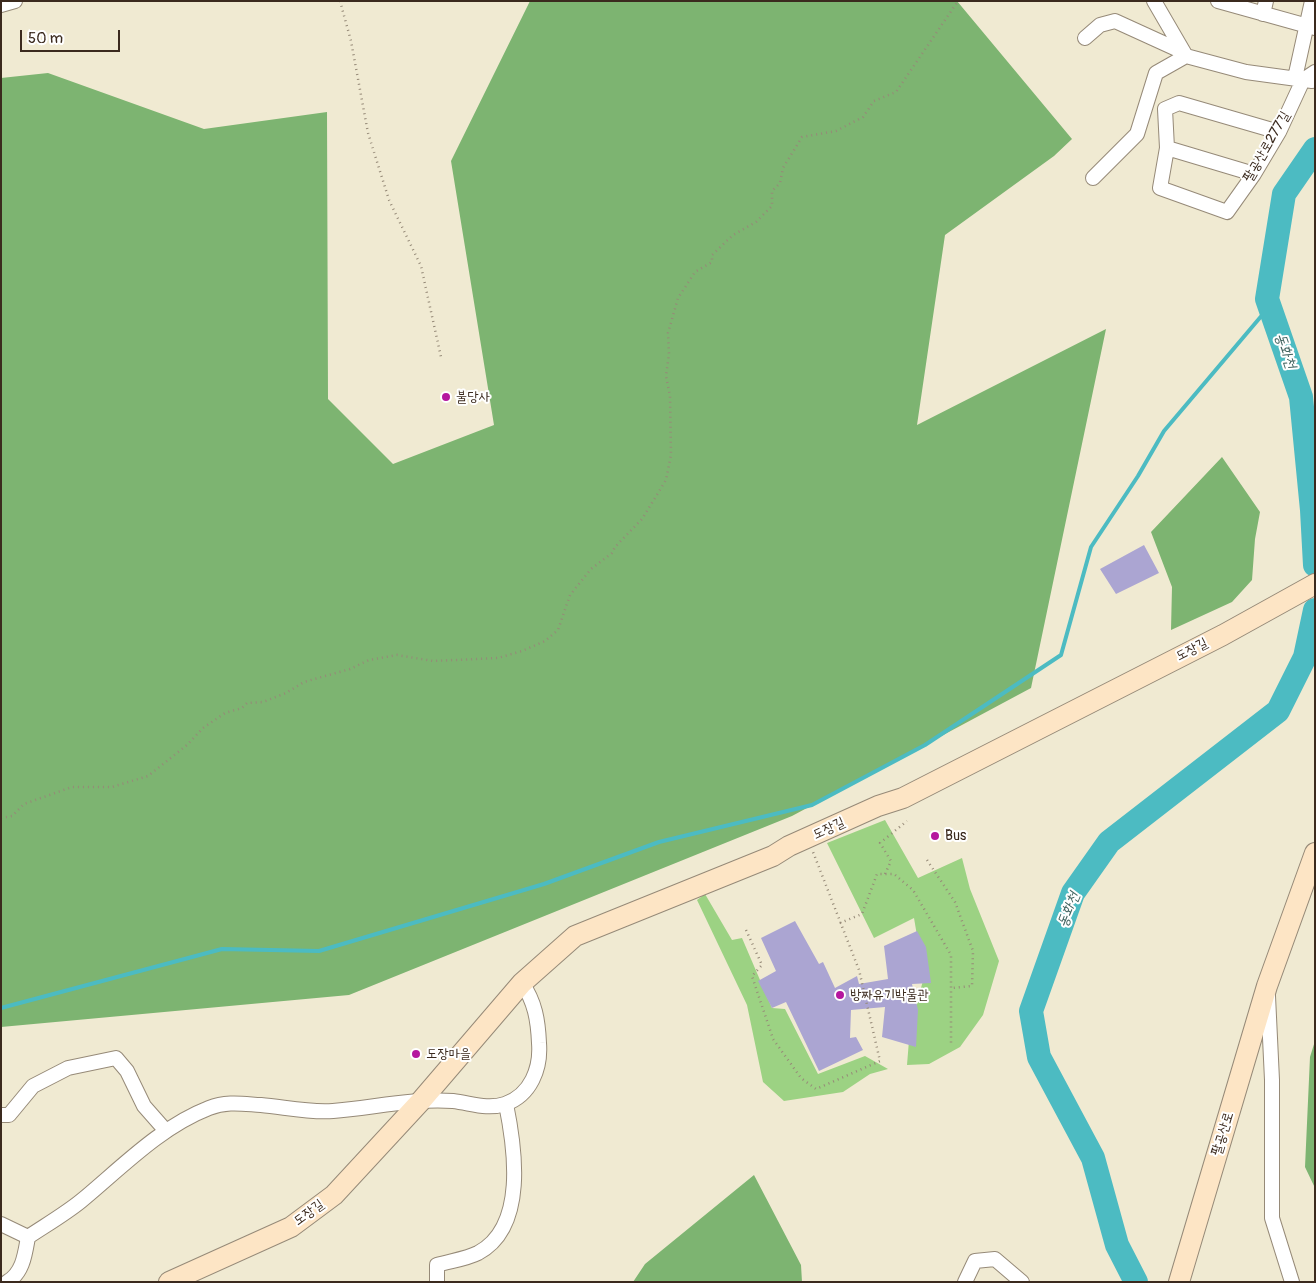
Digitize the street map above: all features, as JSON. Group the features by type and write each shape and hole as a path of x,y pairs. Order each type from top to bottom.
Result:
{"street":[{"path":"1,5 15,1"},
{"path":"1154,1 1185,54"},
{"path":"1218,1 1265,8 1310,26"},
{"name":"팔공산로277길","path":"1167,148 1160,188 1226,212 1254,174 1279,132 1307,78 1312,1"},
{"path":"1085,38 1100,25 1115,21 1185,54 1246,72 1307,78"},
{"path":"1093,178 1137,134 1156,73 1185,54"},
{"path":"1254,174 1167,148 1165,109 1179,103 1279,132"},
{"name":"도장길","path":"169,1282 291,1227 334,1195 420,1102 522,983 575,936 773,856 789,846 878,806 903,798 1223,634 1315,584"},
{"name":"팔공산로","path":"1178,1282 1267,986 1315,853"},
{"path":"7,1282 13,1278 24,1261 28,1237 78,1203 166,1130 209,1108 229,1102 330,1112 379,1104 420,1102 452,1101 486,1107 506,1104 520,1095 535,1078 540,1057 538,1019 532,998 522,983"},
{"name":"팔공산로","path":"1267,986 1272,1080 1272,1218 1292,1282"},
{"path":"1,1114 9,1115 33,1086 68,1068 116,1058 127,1071 144,1106 166,1130"},
{"path":"437,1282 438,1265 478,1253 494,1240 510,1212 515,1186 510,1124 506,1104"},
{"path":"1,1224 28,1237"},
{"path":"965,1282 976,1261 996,1259 1022,1282"}],"path":[{"path":"340,1 352,41 368,133 389,200 421,266 441,357"},
{"path":"1,818 12,816 24,804 72,787 112,787 148,776 187,745 203,728 225,713 242,708 246,702 263,702 286,693 304,682 350,669 369,660 397,655 433,661 498,658 522,651 545,641 558,630 570,595 591,569 612,553 615,547 642,519 666,480 671,455 670,396 666,376 669,354 668,333 678,298 695,272 712,262 712,255 772,206 772,191 780,183 783,168 802,137 836,131 864,117 874,101 896,92 958,1"},
{"path":"884,874 891,862 880,843 906,821"},
{"path":"746,930 762,966 752,976 773,1039 801,1078 816,1089 880,1062 859,970 808,839"},
{"path":"926,860 955,902 973,951 972,986 951,988"},
{"path":"840,923 862,914 877,874 894,874 913,890 951,955 951,1043"}],"green space":[{"path":"530,1 957,1 1072,139 1054,156 945,235 917,425 1106,329 1031,688 792,816 349,995 1,1027 1,78 48,73 204,129 327,112 328,399 393,464 494,425 451,161"},
{"path":"1222,457 1260,512 1255,539 1252,580 1232,602 1171,630 1172,587 1151,532"},
{"path":"885,820 918,878 962,858 970,889 999,961 983,1015 960,1047 929,1064 907,1065 910,1028 924,977 914,918 874,938 827,843"},
{"path":"705,894 732,940 742,938 772,1008 785,1009 818,1074 865,1056 888,1069 870,1074 843,1092 784,1101 763,1082 747,1005 697,900"},
{"path":"1315,1041 1315,1188 1305,1167 1310,1057"},
{"path":"754,1175 801,1265 802,1282 633,1282 645,1264"}],"building":[{"path":"1144,545 1159,573 1116,594 1100,569"},
{"name":"방짜유기박물관","path":"795,921 819,964 823,962 835,988 857,976 859,984 888,979 884,946 917,931 926,947 931,983 912,984 918,1010 916,1047 882,1037 885,1007 851,1010 850,1038 856,1037 863,1050 819,1071 786,1002 772,1008 758,981 776,971 761,938"}],"waterway":[{"name":"동화천","path":"1315,149 1284,194 1267,299 1301,397 1312,510 1315,565"},
{"path":"1,1008 222,949 319,951 544,884 659,842 812,805 925,745 1061,655 1091,547 1138,476 1164,431 1269,307"},
{"name":"동화천","path":"1136,1282 1117,1245 1093,1158 1039,1057 1031,1011 1073,893 1109,842 1278,711 1305,657 1315,610"}],"place":[{"name":"불당사","path":"446,397"},
{"name":"Bus","path":"935,836"},
{"name":"방짜유기박물관","path":"840,995"},
{"name":"도장마을","path":"416,1054"}]}
